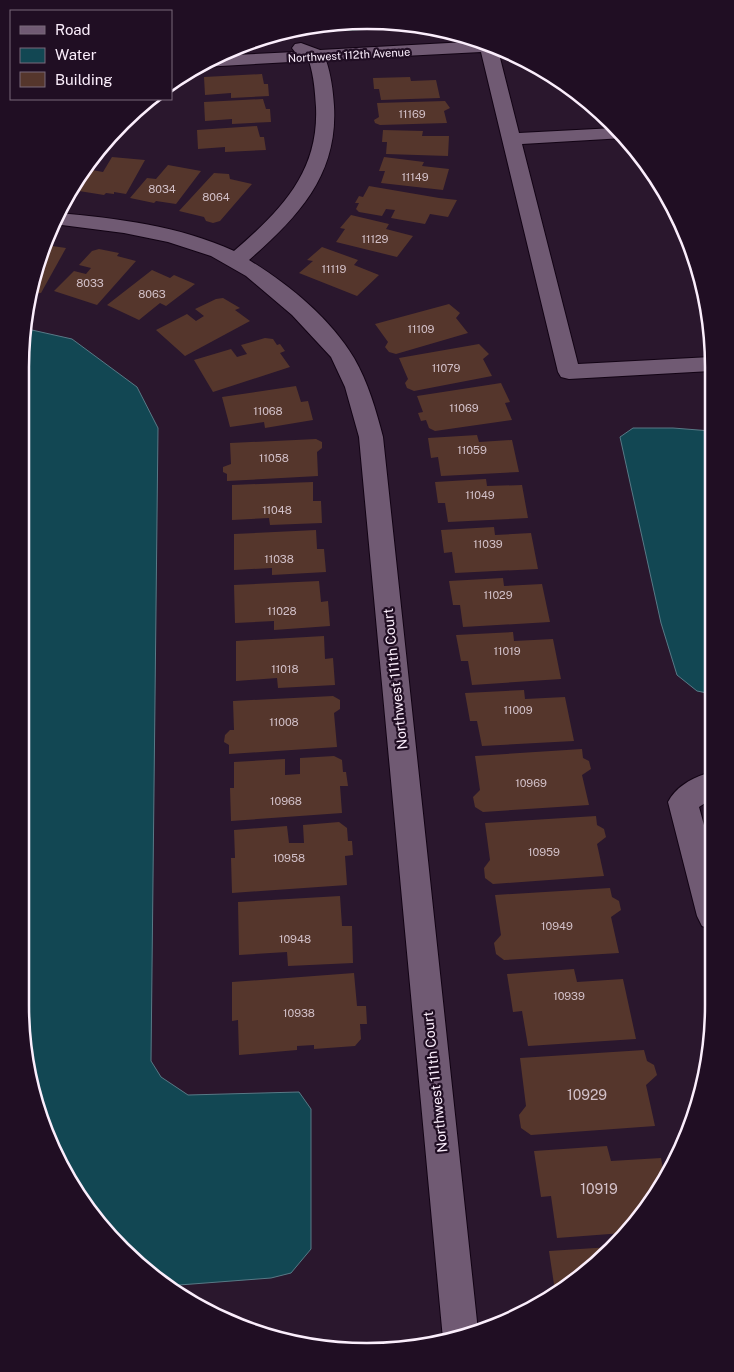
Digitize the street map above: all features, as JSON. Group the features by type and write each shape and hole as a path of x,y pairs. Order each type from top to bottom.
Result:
{"street":[{"name":"Northwest 112th Avenue","path":"259,47 447,38"},
{"path":"236,261 284,217 306,188 319,162 326,136 326,111 321,73 316,57 310,50 289,46"},
{"name":"Northwest 112th Avenue","path":"223,61 476,47"},
{"path":"493,53 511,139 569,372 705,364"},
{"path":"511,139 611,133"},
{"name":"Northwest 111th Court","path":"63,220 121,227 178,240 212,250 236,261 262,278 316,326 342,357 360,392 371,437 460,1330"},
{"path":"705,786 683,802 705,886"}],"shaded area":[{"path":"345,29 384,29 326,32"}],"water":[{"path":"31,330 72,339 137,387 158,428 151,1061 161,1077 188,1095 299,1092 311,1109 311,1249 291,1273 271,1278 178,1285 161,1273 113,1228 86,1193 54,1134 40,1093 29,1027 29,345"},
{"path":"633,428 705,431 705,693 697,691 677,675 661,623 620,437"}],"building":[{"path":"262,74 264,84 268,84 269,96 231,98 231,93 205,95 204,77"},
{"path":"410,77 411,81 436,80 440,98 381,100 379,89 374,89 373,78"},
{"path":"263,99 266,109 270,109 271,122 232,124 232,119 205,121 204,102"},
{"path":"445,101 450,108 444,111 447,123 380,125 375,123 374,120 379,117 377,103"},
{"path":"257,126 260,137 264,137 266,150 225,152 225,147 198,149 197,130"},
{"path":"383,130 423,131 422,136 449,136 448,156 386,154 387,142 382,142"},
{"path":"112,157 145,160 126,194 114,192 114,194 106,193 104,195 79,191 92,170 103,172"},
{"path":"384,157 424,162 422,166 449,169 443,190 381,183 385,171 379,171"},
{"path":"168,165 201,171 176,204 156,201 154,203 130,198 147,178 156,179"},
{"path":"214,173 229,174 230,179 252,184 220,221 213,223 206,221 204,217 179,211"},
{"path":"369,186 457,200 448,217 430,214 425,224 391,218 395,210 386,209 382,216 359,212 356,209 359,203 355,203 359,196 363,197"},
{"path":"351,215 389,224 386,229 413,236 397,257 336,242 345,229 340,228"},
{"path":"51,246 66,248 41,293 37,293"},
{"path":"322,247 358,260 354,265 379,275 357,296 299,273 313,261 307,260"},
{"path":"99,249 119,253 117,256 136,261 97,305 54,291 74,271 86,274 91,268 79,265 92,251"},
{"path":"152,270 170,278 174,275 195,284 166,306 160,303 139,320 107,305"},
{"path":"223,298 240,308 235,310 250,321 185,356 156,330 187,314 196,321 204,316 195,309 216,299"},
{"path":"449,304 460,313 456,318 468,333 396,354 389,352 385,347 388,342 375,324"},
{"path":"265,338 273,339 277,345 280,344 285,351 280,353 290,367 213,392 194,360 231,349 237,357 247,354 241,345"},
{"path":"479,344 489,354 483,359 492,376 414,391 407,388 405,383 408,379 399,358"},
{"path":"501,383 510,402 505,403 512,420 435,431 429,428 426,420 421,421 418,413 423,412 417,396"},
{"path":"296,386 301,402 308,401 313,420 265,428 264,422 230,427 222,397"},
{"path":"477,435 479,442 512,440 519,472 441,476 438,457 431,458 428,438"},
{"path":"316,439 322,442 322,448 317,452 318,476 227,481 227,474 223,472 223,467 231,464 230,443"},
{"path":"486,479 487,486 522,485 528,518 448,522 445,503 438,503 435,482"},
{"path":"313,482 313,501 321,501 322,523 270,525 269,518 232,520 232,485"},
{"path":"494,527 495,535 531,533 538,569 455,573 452,552 444,553 441,530"},
{"path":"316,530 317,549 324,549 326,572 272,575 272,568 234,570 234,534"},
{"path":"503,578 504,586 542,584 550,622 463,627 460,605 453,605 449,581"},
{"path":"319,581 321,602 328,601 330,626 274,630 274,621 235,623 234,585"},
{"path":"513,632 514,641 553,639 561,679 472,685 468,661 461,661 456,635"},
{"path":"324,636 325,659 333,658 335,685 278,688 277,678 236,681 236,641"},
{"path":"524,690 525,699 565,697 574,741 482,746 477,721 470,721 465,693"},
{"path":"333,696 340,700 340,709 334,713 337,747 229,754 229,745 224,742 225,735 230,730 234,730 233,701"},
{"path":"582,749 583,758 589,761 591,769 582,775 589,805 483,812 475,807 473,797 480,790 475,756"},
{"path":"334,756 342,760 343,772 346,772 348,786 340,786 342,813 231,821 230,788 234,788 234,762 285,759 285,775 300,774 300,758"},
{"path":"596,816 597,825 604,829 606,837 597,844 604,876 493,884 485,878 484,868 490,860 485,823"},
{"path":"339,822 347,828 348,841 352,841 353,855 345,856 347,885 232,893 231,858 235,858 234,830 287,826 289,843 304,843 303,825"},
{"path":"610,888 612,897 619,901 621,910 611,917 619,953 504,960 496,954 494,943 501,935 495,895"},
{"path":"340,896 342,926 352,926 353,963 288,966 287,952 239,955 238,902"},
{"path":"574,969 577,982 623,979 636,1039 528,1046 522,1011 513,1012 507,974"},
{"path":"354,973 357,1006 366,1006 367,1024 360,1024 361,1039 355,1046 314,1049 314,1045 297,1046 297,1050 239,1055 238,1020 232,1021 232,982"},
{"path":"644,1050 647,1061 654,1065 657,1075 646,1085 655,1126 531,1135 521,1128 519,1115 526,1106 520,1058"},
{"path":"607,1146 611,1161 661,1158 663,1169 635,1211 616,1234 557,1238 551,1196 541,1197 534,1151"},
{"path":"602,1248 554,1286 549,1251"}]}
